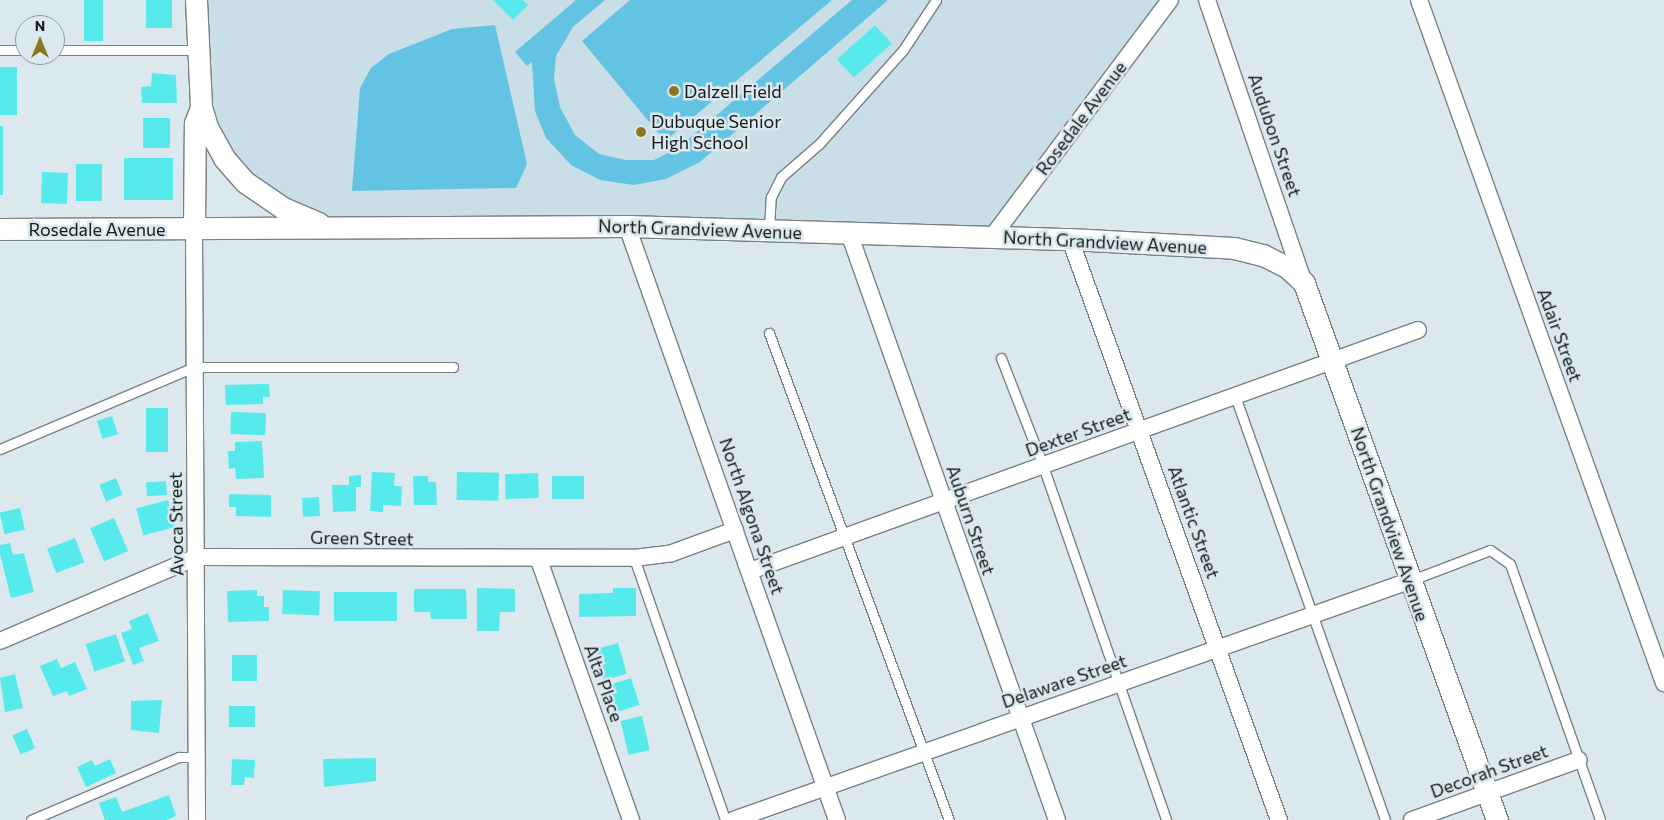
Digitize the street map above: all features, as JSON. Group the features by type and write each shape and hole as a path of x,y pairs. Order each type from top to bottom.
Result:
{"street":[{"name":"North Grandview Avenue","path":"196,0 200,107 195,123 194,228 627,226 1070,239 1234,248 1263,255 1286,267 1304,283 1409,581 1497,820"},
{"name":"Rosedale Avenue","path":"992,237 1170,0"},
{"name":"Audubon Street","path":"1207,0 1304,283"},
{"name":"Adair Street","path":"1418,0 1664,683"},
{"name":"North Grandview Avenue","path":"200,107 224,158 245,182 283,208 326,226"},
{"name":"North Algona Street","path":"627,226 736,530 836,820"},
{"name":"Rosedale Avenue","path":"0,229 194,228"},
{"name":"Avoca Street","path":"194,228 197,820"},
{"name":"Auburn Street","path":"849,233 1019,718 1057,820"},
{"name":"Atlantic Street","path":"1070,239 1219,648 1279,820"},
{"name":"Dexter Street","path":"750,571 1418,330"},
{"name":"Green Street","path":"0,641 197,557 539,560 634,558 672,553 736,530"},
{"name":"Alta Place","path":"539,560 631,820"},
{"name":"Delaware Street","path":"733,820 1409,581"},
{"name":"Decorah Street","path":"1412,820 1579,760"}],"lane":[{"path":"769,230 771,197 781,177 820,144 903,50 936,0"},
{"path":"0,50 15,50"},
{"path":"65,50 198,50"},
{"path":"769,333 847,536 923,753 949,820"},
{"path":"1001,358 1043,466 1166,820"},
{"path":"0,449 194,366 453,367"},
{"path":"1235,396 1385,820"},
{"path":"1409,581 1490,550 1510,564 1600,820"},
{"path":"634,558 725,820"},
{"path":"31,820 179,756 198,756"}],"shaded area":[{"name":"Dubuque Senior High School","path":"196,0 1170,0 992,237 326,226 245,182 201,107"},
{"path":"576,0 605,0 573,27 556,56 554,79 560,107 575,135 599,154 625,160 654,160 678,148 852,0 888,0 700,162 666,179 634,185 600,180 571,165 546,138 535,111 532,62 527,66 515,52"},
{"name":"Dalzell Field","path":"630,0 832,0 665,141 582,41"},
{"path":"495,25 527,164 516,188 352,191 360,88 371,68 389,54 452,29"}],"building":[{"path":"84,0 103,0 103,41 84,41"},
{"path":"146,0 172,0 172,28 146,28"},
{"path":"493,0 523,0 528,5 513,20"},
{"path":"875,25 892,44 854,78 837,59"},
{"path":"0,67 17,67 17,115 0,115"},
{"path":"152,73 176,75 177,103 142,103 141,87 151,86"},
{"path":"143,118 170,118 170,148 143,148"},
{"path":"0,126 3,126 3,195 0,195"},
{"path":"124,158 173,158 173,200 124,200"},
{"path":"76,164 102,164 102,201 76,201"},
{"path":"42,172 68,173 67,204 41,203"},
{"path":"269,384 270,397 263,397 263,404 226,405 225,385"},
{"path":"146,408 168,408 168,452 146,452"},
{"path":"231,412 266,413 265,435 230,434"},
{"path":"112,416 118,434 103,439 97,421"},
{"path":"262,441 264,478 236,479 235,468 229,469 228,451 235,451 235,442"},
{"path":"372,472 395,473 394,486 402,486 401,506 383,505 383,512 370,511"},
{"path":"457,472 499,473 499,501 457,500"},
{"path":"538,473 539,498 506,499 505,474"},
{"path":"361,475 361,487 356,487 356,511 333,512 332,485 349,485 349,476"},
{"path":"413,476 428,476 428,482 436,482 437,505 414,505"},
{"path":"552,476 584,476 584,499 552,499"},
{"path":"116,478 123,495 106,501 99,485"},
{"path":"166,481 167,495 147,496 146,482"},
{"path":"229,494 271,495 271,517 236,516 236,507 229,507"},
{"path":"319,497 320,516 303,517 302,498"},
{"path":"168,500 175,527 143,536 136,509"},
{"path":"20,508 25,529 4,534 0,513"},
{"path":"114,518 128,551 104,561 90,528"},
{"path":"75,538 84,562 56,573 47,549"},
{"path":"10,543 13,555 24,553 34,592 11,598 0,554 0,545"},
{"path":"477,588 515,589 515,612 500,612 499,631 477,631"},
{"path":"613,588 636,588 636,616 579,617 579,594 613,593"},
{"path":"414,589 466,589 467,619 431,619 430,612 414,612"},
{"path":"257,590 257,596 264,596 264,607 269,607 269,621 228,622 227,591"},
{"path":"283,590 320,591 319,615 282,614"},
{"path":"334,592 397,592 397,621 334,621"},
{"path":"148,613 159,641 139,648 144,661 133,665 121,633 132,629 129,621"},
{"path":"116,634 125,662 95,671 86,644"},
{"path":"618,643 627,674 604,680 595,650"},
{"path":"232,655 257,655 257,681 232,681"},
{"path":"57,659 61,668 75,662 87,689 69,696 67,691 53,696 40,666"},
{"path":"15,674 23,708 5,712 0,678"},
{"path":"631,678 640,705 614,713 605,686"},
{"path":"162,700 159,733 131,730 131,701"},
{"path":"229,706 255,706 255,727 229,727"},
{"path":"642,716 650,750 628,755 621,721"},
{"path":"27,729 35,748 20,755 12,735"},
{"path":"376,758 376,781 324,787 323,759"},
{"path":"110,759 116,773 86,787 77,767 92,760 95,766"},
{"path":"232,759 255,760 254,778 245,777 244,785 231,785"},
{"path":"169,795 176,816 166,820 105,820 99,803 116,797 122,812"}],"place":[{"name":"Dalzell Field","path":"674,91"},
{"name":"Dubuque Senior High School","path":"641,132"}]}
